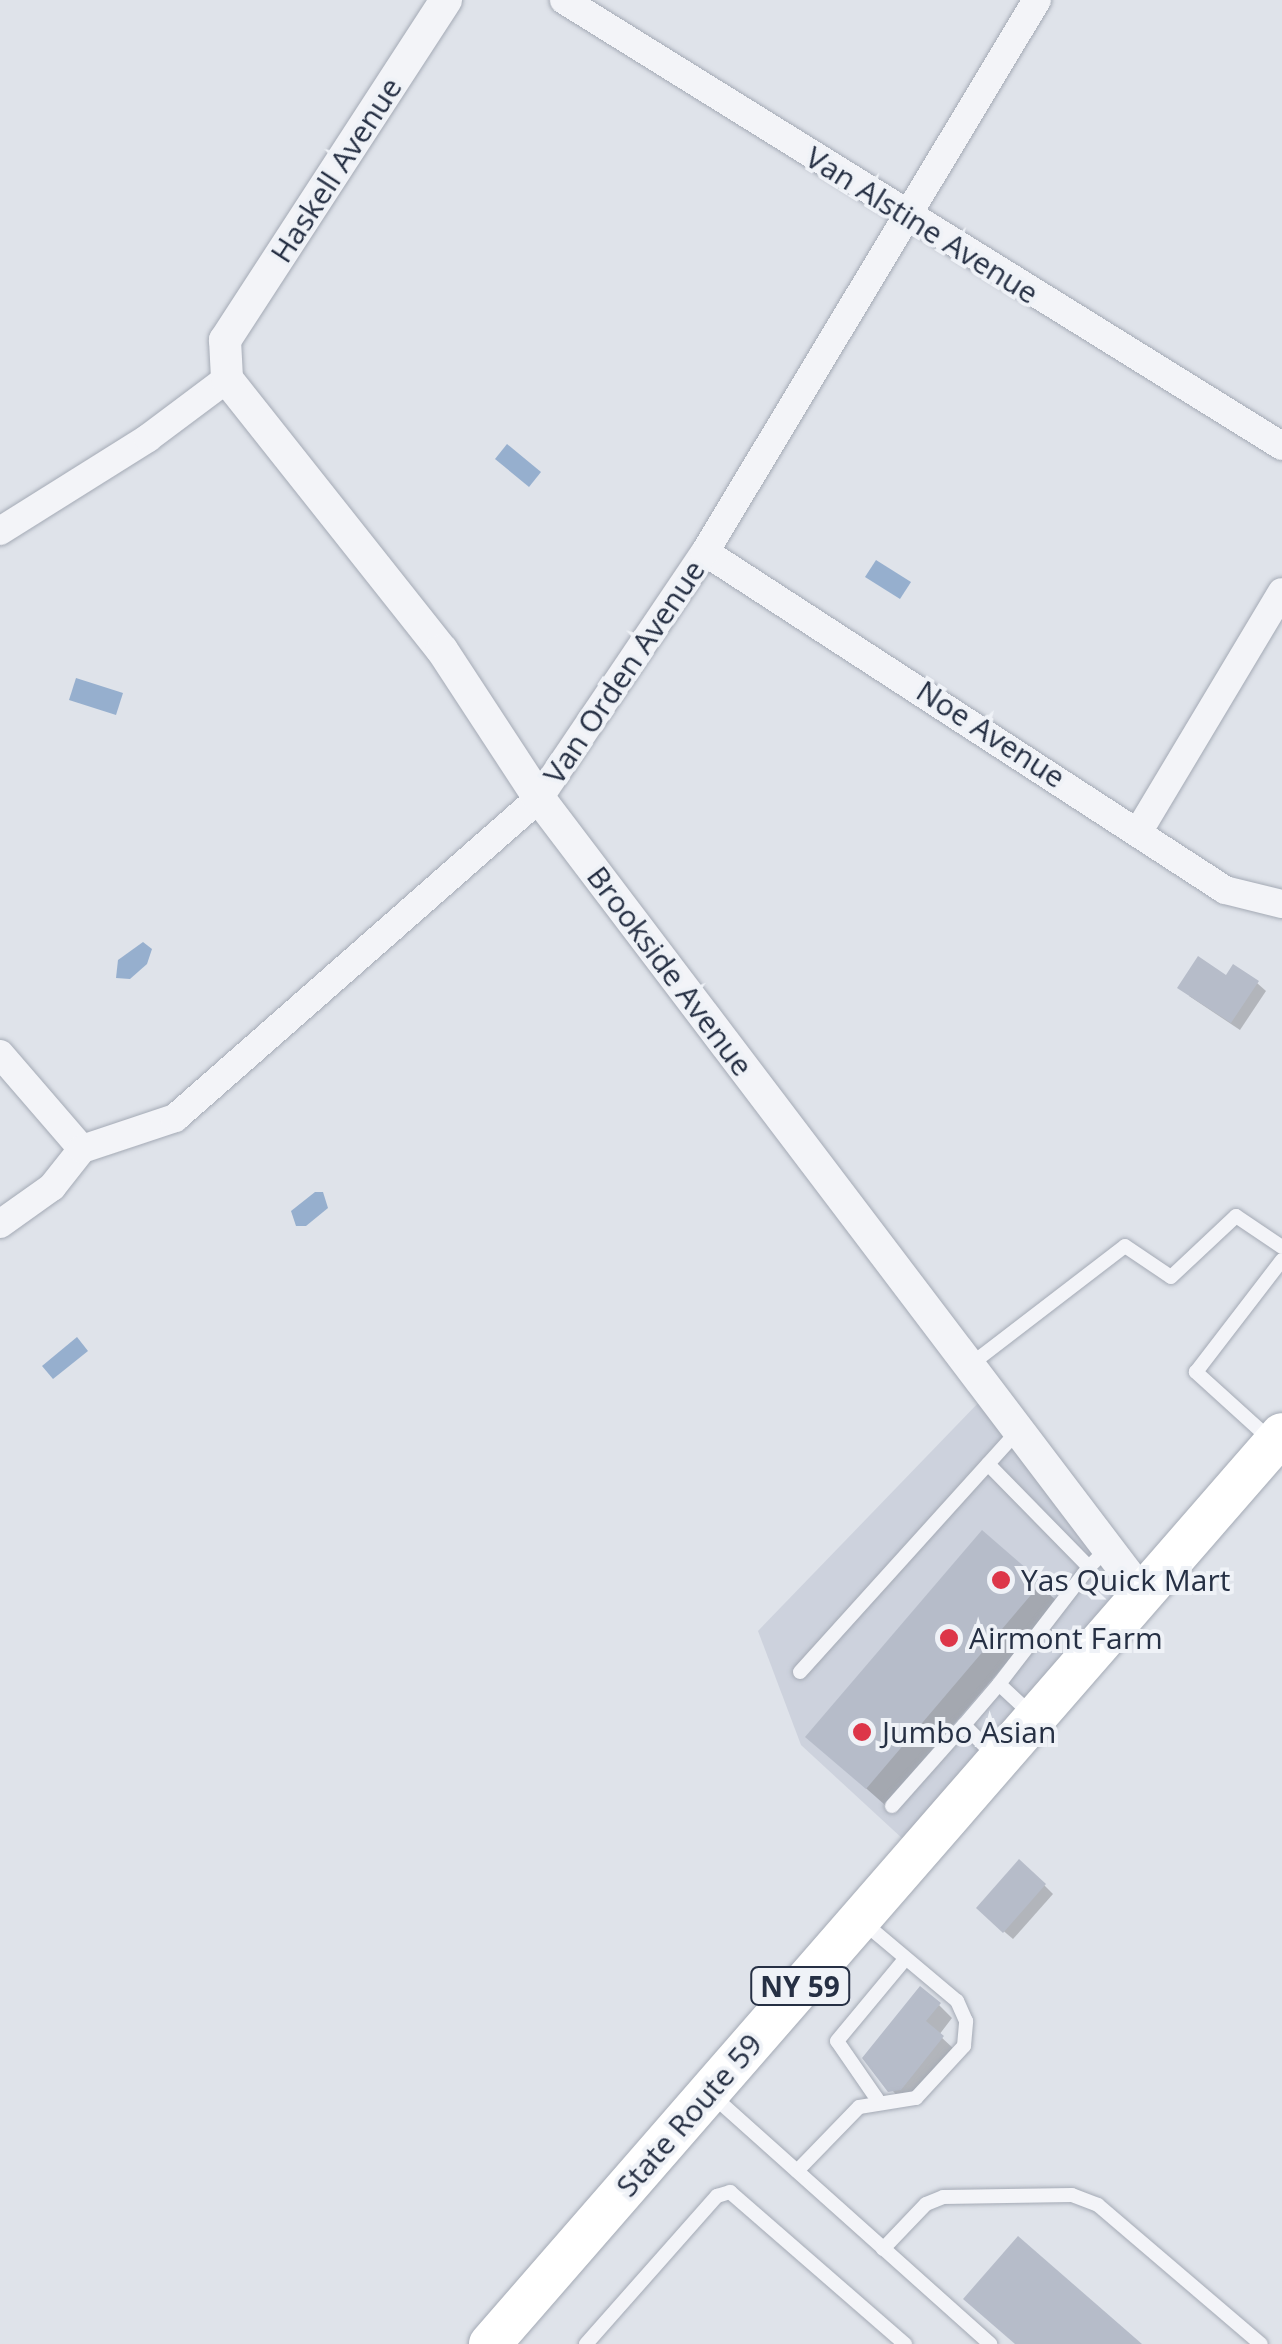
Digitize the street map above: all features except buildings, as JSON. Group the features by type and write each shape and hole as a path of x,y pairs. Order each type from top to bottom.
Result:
{"main road":[{"name":"State Route 59","path":"499,2339 708,2092 1278,1438"}],"street":[{"name":"Haskell Avenue","path":"226,379 225,340 446,0"},
{"name":"Van Alstine Avenue","path":"564,0 1282,446"},
{"name":"Van Orden Avenue","path":"82,1149 175,1118 539,798 705,552 911,218 1037,0"},
{"path":"0,531 148,438 226,379"},
{"name":"Brookside Avenue","path":"226,379 442,650 539,798 1018,1430 1098,1558 1141,1592"},
{"name":"Noe Avenue","path":"705,552 1140,829 1225,890 1282,904"},
{"path":"1140,829 1282,592"},
{"path":"0,1054 82,1149 52,1186 0,1224"}],"lane":[{"path":"970,1366 1125,1246 1171,1277 1236,1216 1282,1246"},
{"path":"1278,1438 1196,1372 1282,1260"},
{"path":"800,1672 1018,1430"},
{"path":"892,1806 1000,1684 1098,1558 988,1464"},
{"path":"1000,1684 1034,1717"},
{"path":"964,1725 998,1758"},
{"path":"858,1919 957,2001 966,2021 964,2046 916,2098 890,2105 877,2099 838,2042 905,1958"},
{"path":"708,2092 990,2344"},
{"path":"796,2171 844,2120 877,2099"},
{"path":"586,2344 717,2196 730,2192 905,2344"},
{"path":"884,2248 926,2204 943,2198 1072,2195 1098,2205 1261,2344"}],"shaded area":[{"path":"982,1399 1124,1589 904,1840 801,1745 758,1631"}],"water":[{"path":"507,444 541,472 529,487 495,459"},
{"path":"876,560 911,582 900,599 865,577"},
{"path":"76,678 123,693 116,715 69,700"},
{"path":"143,942 152,949 147,964 130,979 116,978 118,960"},
{"path":"315,1192 323,1192 328,1208 306,1226 296,1226 291,1211"},
{"path":"77,1337 88,1351 53,1379 42,1366"}],"place":[{"name":"Yas Quick Mart","path":"1001,1580"},
{"name":"Airmont Farm","path":"949,1638"},
{"name":"Jumbo Asian","path":"862,1732"}]}
